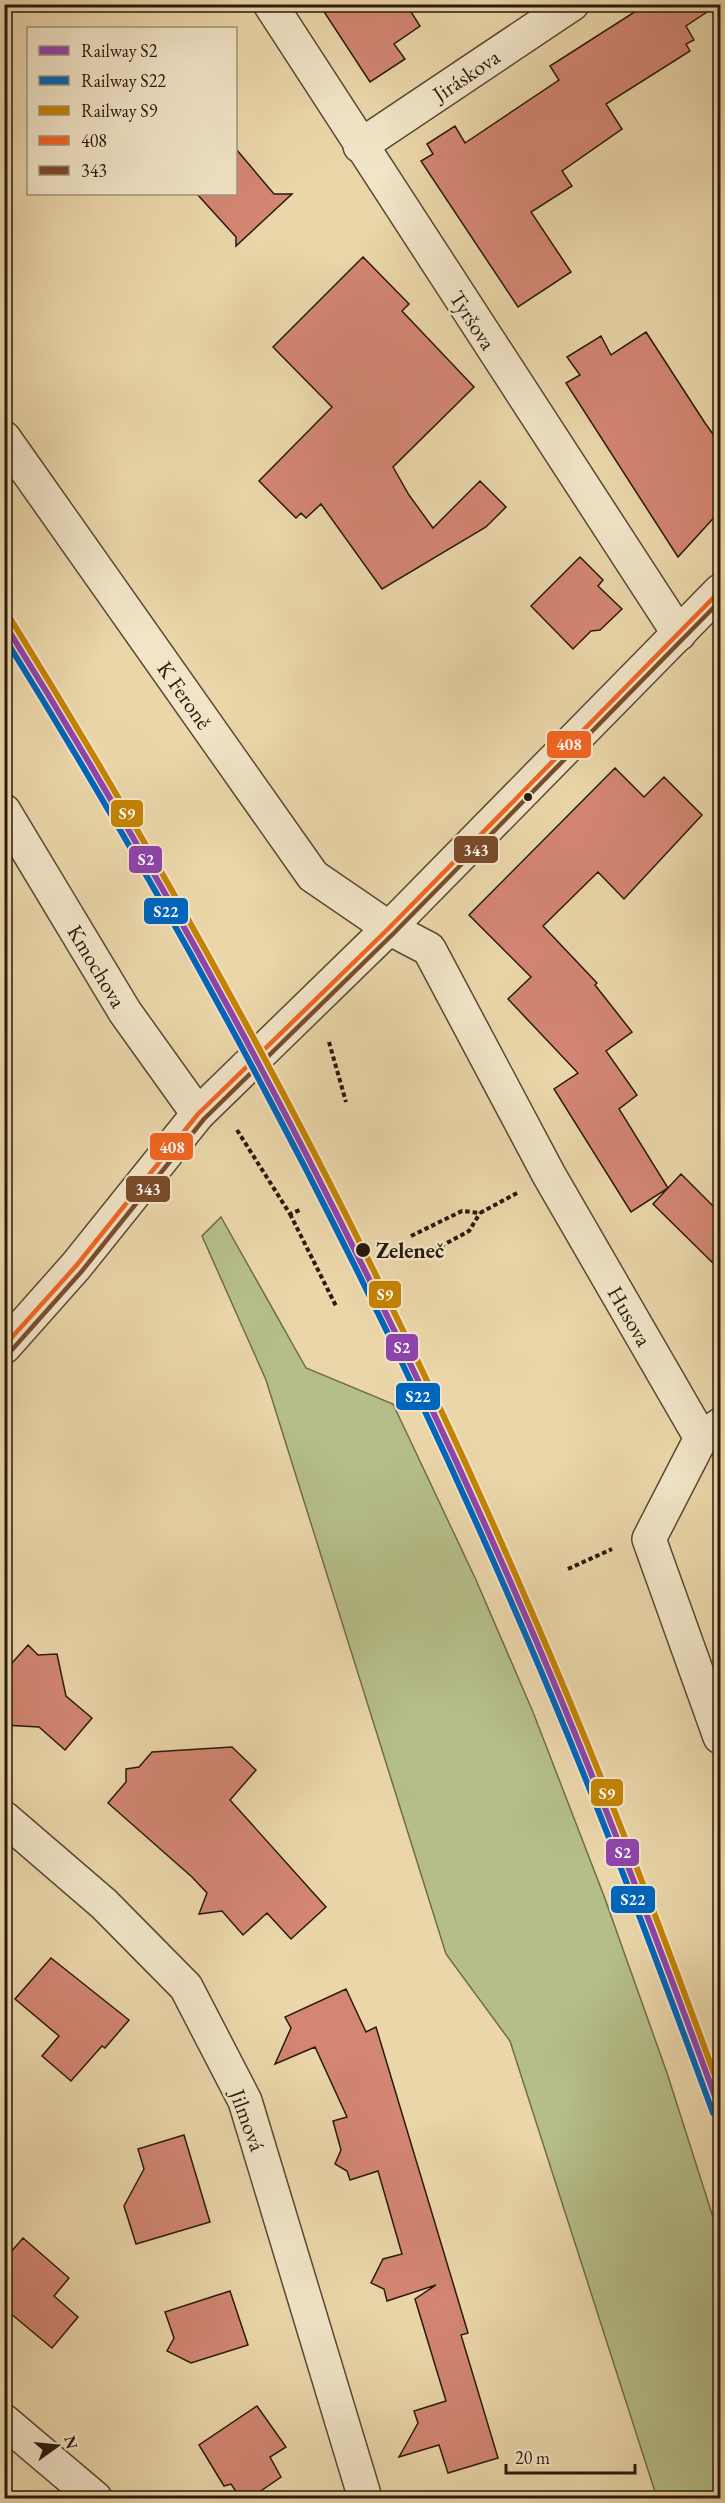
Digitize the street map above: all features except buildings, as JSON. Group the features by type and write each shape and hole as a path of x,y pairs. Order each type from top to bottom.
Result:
{"street":[{"name":"Tyršova","path":"270,4 678,634"},
{"name":"Jiráskova","path":"360,146 572,4"},
{"name":"K Feroně","path":"4,438 313,876 389,928"},
{"path":"4,1347 76,1266 198,1114 389,928 720,591"},
{"name":"Kmochova","path":"4,811 125,1012 198,1114"},
{"name":"Husova","path":"389,928 429,949 549,1175 710,1432 649,1539 720,1737"},
{"name":"Jilmová","path":"4,1818 104,1904 186,1987 244,2101 365,2499"},
{"path":"4,2421 95,2499"}],"path":[{"path":"333,1033 329,1040 346,1102"},
{"path":"198,1114 232,1122 264,1169 290,1214 336,1306"},
{"path":"434,1251 469,1231 480,1213 549,1175"},
{"path":"290,1214 300,1210"},
{"path":"411,1236 462,1211 480,1213"},
{"path":"568,1569 590,1559"}],"green space":[{"path":"221,1217 306,1368 393,1404 476,1580 533,1712 604,1896 667,2073 720,2239 720,2498 657,2498 510,2041 446,1954 266,1380 202,1236"}],"rail line":[{"name":"S9","path":"10,618 83,738 223,983 355,1232 417,1359 476,1486 583,1733 720,2090"},
{"name":"S2","path":"4,623 77,743 217,986 347,1234 409,1360 525,1615 577,1738 720,2110"},
{"name":"S22","path":"4,637 147,876 215,997 344,1244 405,1369 464,1495 571,1743 644,1927 713,2113"}],"transit line":[{"name":"408","path":"4,1346 76,1266 198,1114 389,928 720,591"},
{"name":"343","path":"10,1352 82,1271 204,1119 394,933 720,601"}],"place":[{"name":"Zeleneč","path":"363,1250"}]}
